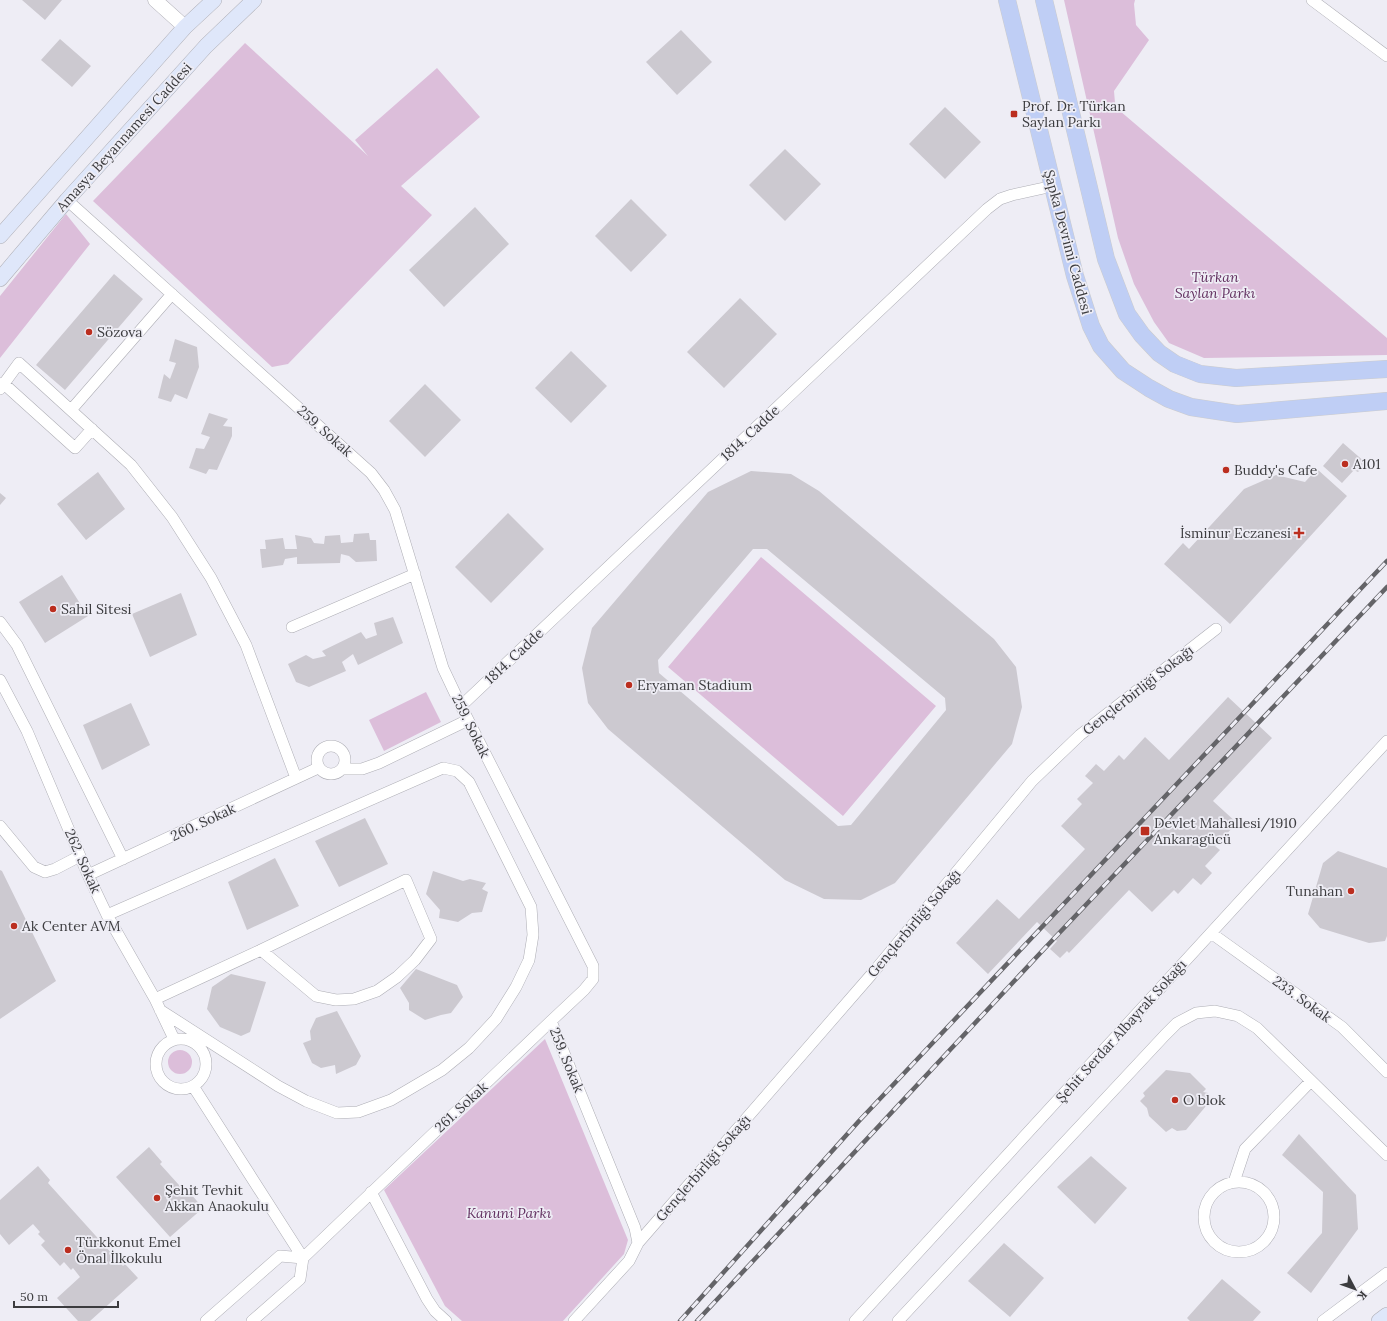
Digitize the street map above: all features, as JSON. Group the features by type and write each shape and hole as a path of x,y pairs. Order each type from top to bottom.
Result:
{"main road":[{"name":"Amasya Beyannamesi Caddesi","path":"0,236 185,27 214,0"},
{"name":"Amasya Beyannamesi Caddesi","path":"0,279 67,200 206,46 254,0"},
{"name":"Şapka Devrimi Caddesi","path":"1007,0 1075,276 1091,326 1101,346 1123,371 1169,399 1192,407 1237,414 1387,401"},
{"path":"1044,0 1106,259 1127,314 1142,335 1159,353 1175,364 1200,374 1236,378 1387,369"},
{"path":"1379,1321 1387,1315"}],"street":[{"path":"156,0 185,27"},
{"path":"1312,0 1387,56"},
{"name":"1814. Cadde","path":"461,706 987,209 1000,199 1053,186"},
{"name":"259. Sokak","path":"67,200 370,472 384,490 395,510 443,668 593,966 593,979 584,990 551,1022 635,1228 638,1243"},
{"path":"72,410 172,294"},
{"path":"92,429 75,448 2,386 19,364 72,410 131,465 172,517 211,578 246,645 296,778"},
{"path":"292,627 415,574"},
{"path":"0,622 17,645 123,859"},
{"name":"Gençlerbirliği Sokağı","path":"638,1243 871,975 1032,781 1080,735 1216,629"},
{"name":"262. Sokak","path":"0,680 27,731 88,876 107,915 155,999 174,1039"},
{"path":"343,768 345,759 344,755 338,748 329,746 321,750 318,754 318,768 326,774 335,774 343,768 362,769 379,763 468,720"},
{"name":"Şehit Serdar Albayrak Sokağı","path":"855,1321 1387,741"},
{"name":"260. Sokak","path":"88,876 318,768"},
{"path":"107,915 442,768 457,771 469,782 531,907 533,935 529,960 516,987 496,1019 469,1048 442,1070 391,1100 358,1112 337,1113 306,1101 278,1086 160,1010"},
{"path":"0,826 34,867 45,872 55,869 80,856"},
{"path":"155,999 406,880 431,938 415,960 397,977 377,991 354,999 336,1000 316,996 261,950"},
{"name":"233. Sokak","path":"1211,933 1342,1027 1387,1072"},
{"path":"898,1321 1177,1023 1196,1013 1215,1011 1238,1016 1257,1028 1387,1155"},
{"name":"261. Sokak","path":"303,1258 551,1022"},
{"path":"182,1038 197,1044 202,1050 206,1065 204,1073 193,1086 184,1088 172,1087 161,1080 155,1064 157,1055 167,1042 182,1038"},
{"path":"1234,1182 1245,1149 1311,1081"},
{"path":"193,1086 303,1258 300,1279 252,1321"},
{"path":"1234,1182 1246,1182 1265,1192 1271,1202 1274,1212 1274,1223 1270,1234 1254,1249 1243,1252 1231,1251 1220,1246 1211,1238 1206,1227 1204,1215 1206,1204 1213,1194 1222,1186 1234,1182"},
{"path":"371,1192 427,1299 435,1311 446,1321"},
{"path":"574,1321 628,1260 638,1243"},
{"path":"206,1321 280,1256 303,1258"},
{"path":"1323,1321 1387,1273"}],"green space":[{"name":"Türkan Saylan Parkı","path":"1064,0 1135,0 1136,25 1149,40 1114,91 1115,103 1120,111 1387,338 1387,355 1204,358 1169,343 1154,322 1134,284 1118,238"},
{"path":"245,43 368,156 355,140 437,68 480,117 401,186 432,215 288,364 272,367 93,201"},
{"path":"66,214 90,244 0,358 0,296"},
{"path":"761,557 936,706 843,816 668,667"},
{"path":"426,692 441,722 384,751 369,720"},
{"name":"Kanuni Parkı","path":"545,1039 628,1240 624,1254 563,1321 462,1321 445,1306 384,1190"},
{"path":"180,1050 185,1051 191,1057 191,1067 185,1073 180,1074 175,1073 169,1067 168,1062 169,1057 175,1051"}],"building":[{"path":"22,0 62,0 45,20"},
{"path":"681,30 712,62 677,95 646,62"},
{"path":"60,39 91,66 72,87 41,60"},
{"path":"945,107 981,142 945,179 909,144"},
{"path":"785,149 821,184 785,221 749,185"},
{"path":"631,199 667,235 631,272 595,236"},
{"path":"475,207 509,244 444,307 409,270"},
{"name":"Sözova","path":"114,274 143,299 65,390 36,365"},
{"path":"740,298 777,334 724,388 687,352"},
{"path":"175,339 197,347 199,367 187,399 175,394 171,402 158,398 164,374 170,379 176,363 169,361"},
{"path":"571,351 607,386 571,423 535,388"},
{"path":"425,384 461,420 425,457 389,421"},
{"path":"209,413 228,419 223,426 232,427 232,436 217,470 209,469 206,474 189,468 196,448 204,449 210,437 201,434"},
{"name":"A101","path":"1343,443 1366,463 1358,472 1354,470 1342,483 1323,466"},
{"path":"1317,469 1347,496 1230,624 1164,564 1183,543 1189,549 1244,489 1276,475 1305,482"},
{"name":"Eryaman Stadium","path":"751,471 791,474 819,491 994,639 1016,667 1022,707 1012,744 895,883 861,900 824,899 785,880 608,729 588,703 582,668 592,628 708,492","holes":["753,549 767,549 945,698 946,710 851,825 838,826 659,673 658,660"]},
{"path":"98,472 125,509 86,540 57,504"},
{"path":"0,493 6,498 0,505"},
{"path":"508,513 544,549 491,603 455,567"},
{"path":"369,533 370,540 376,540 377,561 356,562 349,556 341,554 340,563 297,564 297,557 285,559 283,565 262,568 260,549 266,549 265,540 283,538 285,549 297,549 295,535 311,538 314,543 324,544 325,536 340,535 341,543 353,542 354,534"},
{"name":"Sahil Sitesi","path":"62,575 88,616 45,643 19,602"},
{"path":"181,593 197,635 150,657 132,614"},
{"path":"393,617 403,643 358,665 353,654 342,662 346,671 309,687 296,682 288,664 306,655 313,659 326,656 322,651 361,632 366,639 377,635 374,623"},
{"path":"1228,697 1272,738 1213,801 1237,823 1215,846 1220,850 1205,866 1212,873 1201,885 1193,878 1178,894 1174,890 1152,912 1129,890 1069,953 1067,951 1060,958 1050,949 1057,941 1037,922 988,974 956,943 997,899 1019,919 1085,849 1061,826 1082,804 1077,799 1093,783 1085,776 1096,764 1104,771 1119,755 1124,760 1145,737 1169,760"},
{"path":"131,703 150,745 102,770 83,725"},
{"path":"365,818 388,864 339,887 315,841"},
{"name":"Tunahan","path":"1338,851 1387,868 1387,936 1385,941 1369,943 1320,928 1308,914 1323,863"},
{"path":"275,858 299,906 247,930 228,882"},
{"name":"Ak Center AVM","path":"0,870 2,871 56,981 0,1019"},
{"path":"433,871 463,881 470,879 486,883 482,889 488,892 482,912 472,913 458,922 439,918 440,910 426,894"},
{"path":"416,969 457,985 463,997 451,1013 425,1020 409,1010 409,1003 400,988"},
{"path":"231,974 266,982 250,1032 241,1036 220,1027 207,1009 212,987"},
{"path":"337,1011 361,1056 356,1065 336,1074 335,1065 321,1068 312,1063 303,1043 311,1040 310,1031 316,1018"},
{"name":"O blok","path":"1166,1070 1190,1073 1206,1089 1203,1092 1208,1093 1209,1099 1206,1106 1186,1130 1177,1131 1172,1128 1166,1132 1149,1116 1147,1108 1140,1101 1145,1096 1143,1093"},
{"path":"1299,1134 1356,1195 1358,1229 1311,1293 1287,1273 1322,1233 1323,1192 1282,1155"},
{"path":"149,1147 162,1162 160,1164 188,1195 190,1193 203,1208 170,1237 116,1177"},
{"path":"1091,1156 1127,1188 1095,1224 1057,1187"},
{"path":"38,1166 50,1180 48,1183 123,1266 125,1264 138,1278 90,1321 78,1321 57,1298 80,1277 73,1268 71,1270 64,1262 60,1266 41,1245 45,1241 38,1234 40,1232 33,1224 9,1245 0,1234 0,1200"},
{"path":"1004,1243 1044,1278 1010,1317 968,1281"},
{"path":"1222,1279 1261,1312 1253,1321 1190,1321 1187,1318"}],"railway":[{"path":"680,1321 859,1121 1387,561"},
{"path":"697,1321 1045,948 1387,587"}],"place":[{"name":"Prof. Dr. Türkan Saylan Parkı","path":"1014,114"},
{"name":"Sözova","path":"89,332"},
{"name":"A101","path":"1345,464"},
{"name":"Buddy's Cafe","path":"1226,470"},
{"name":"İsminur Eczanesi","path":"1299,533"},
{"name":"Sahil Sitesi","path":"53,609"},
{"name":"Eryaman Stadium","path":"629,685"},
{"name":"Devlet Mahallesi/1910 Ankaragücü","path":"1145,831"},
{"name":"Tunahan","path":"1351,891"},
{"name":"Ak Center AVM","path":"14,926"},
{"name":"O blok","path":"1175,1100"},
{"name":"Şehit Tevhit Akkan Anaokulu","path":"157,1198"},
{"name":"Türkkonut Emel Önal İlkokulu","path":"68,1250"}]}
